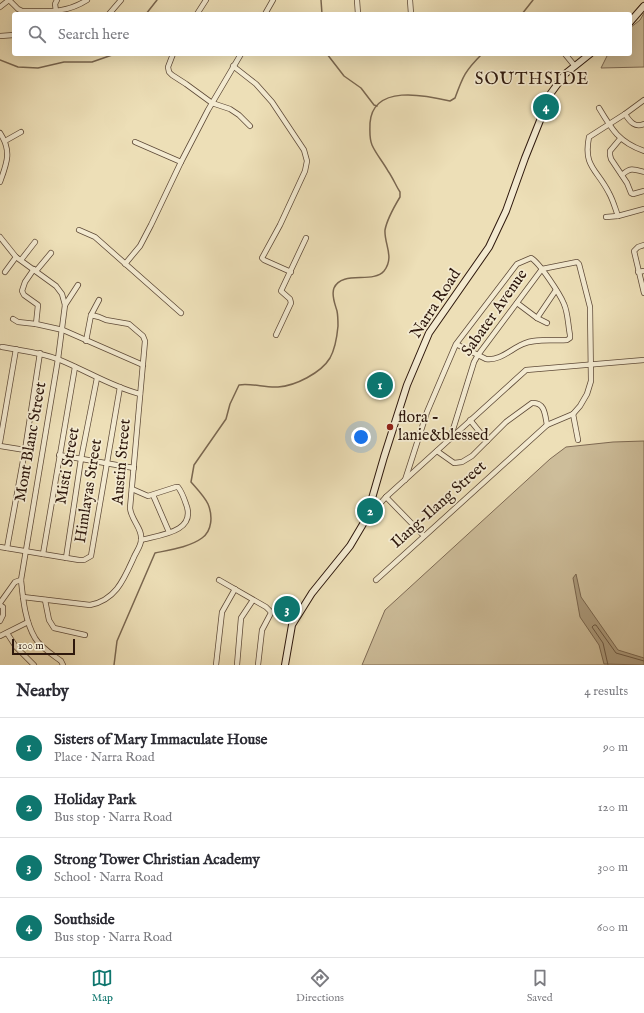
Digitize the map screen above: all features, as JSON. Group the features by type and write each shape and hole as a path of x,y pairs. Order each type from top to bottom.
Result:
{"street":[{"path":"0,7 9,0 22,11 56,11 72,8 87,0"},
{"path":"56,11 55,4 57,0"},
{"path":"111,12 121,0"},
{"path":"198,12 206,0"},
{"path":"266,12 273,0"},
{"path":"357,0 358,12"},
{"path":"410,0 411,12"},
{"path":"632,20 644,6"},
{"path":"0,36 12,36"},
{"path":"172,56 168,67 169,72 172,75 212,103 230,109 239,115 250,126"},
{"path":"125,264 140,246 181,162 239,56"},
{"path":"567,56 574,65"},
{"name":"Narra Road","path":"285,665 292,625 312,594 350,546 366,519 407,385 429,333 489,247 506,211 551,93 565,74 574,65 587,56"},
{"path":"233,66 256,84 272,102 304,150 306,161 305,171 280,225 262,258 291,272"},
{"path":"618,216 609,193 588,159 587,148 589,137 644,100"},
{"path":"599,108 608,124 620,139 644,151"},
{"path":"625,114 635,125 644,125"},
{"path":"5,140 21,132"},
{"path":"0,133 5,140 8,150 8,157 0,182"},
{"path":"620,139 610,151 611,159 627,183 631,193 633,194 644,191"},
{"path":"135,142 181,162"},
{"path":"622,175 627,170 632,169 644,172"},
{"path":"606,217 618,216 644,209"},
{"path":"79,230 95,237 181,313"},
{"path":"0,237 16,257 56,286 62,294 65,304"},
{"path":"276,335 291,303 290,299 281,291 306,238"},
{"path":"21,260 36,242"},
{"path":"644,245 634,250 644,293"},
{"path":"36,324 38,305 22,291 25,282 51,253"},
{"path":"5,272 16,257"},
{"path":"405,480 427,412 456,344 517,264 531,258 534,259 564,304 570,338 567,340 524,343 497,359 486,359 456,344"},
{"name":"Sabater Avenue","path":"450,439 474,362 542,269 577,262 581,266 590,306 591,364"},
{"path":"638,272 644,270"},
{"path":"65,304 78,285"},
{"path":"537,318 556,290"},
{"path":"86,341 91,316 99,300"},
{"path":"517,303 537,318 547,323"},
{"name":"Mont Blanc Street","path":"63,665 61,661 38,643 35,638 28,622 21,580 63,330 65,304"},
{"name":"Austin Street","path":"91,316 128,324 143,336 146,344 140,394 130,513 140,532 141,540"},
{"path":"13,319 18,322 63,330 143,365"},
{"path":"2,347 40,353 58,359 97,378 140,394"},
{"path":"0,442 16,349"},
{"path":"8,548 40,353"},
{"path":"366,519 386,497 526,370 644,360"},
{"name":"Ilang-Ilang Street","path":"376,580 547,425 572,414 580,406 587,394 590,381 591,364"},
{"path":"43,554 75,367"},
{"name":"Misti Street","path":"66,558 81,458 97,378"},
{"name":"Himlayas Street","path":"0,547 84,560 91,556 120,387"},
{"path":"437,451 454,463 462,462 472,456 506,422 532,403 537,402 545,410 547,425"},
{"path":"572,414 578,440"},
{"path":"470,420 487,441"},
{"path":"0,446 25,450"},
{"path":"59,455 134,468"},
{"path":"23,597 90,605 100,604 116,590 124,580 141,540 180,528 187,522 188,509 182,491 178,487 145,496 132,489"},
{"path":"153,495 169,532"},
{"path":"386,497 424,536"},
{"path":"0,621 4,610 0,604 15,582 21,580"},
{"path":"219,580 268,609 271,613 262,630 258,665"},
{"path":"216,665 222,612 235,589"},
{"path":"45,600 49,620 54,628 85,635"},
{"path":"236,665 241,618 253,600"},
{"path":"0,636 28,622"},
{"path":"7,633 16,647 34,665"}],"shaded area":[{"path":"644,13 644,67 601,68 607,56 632,56 632,26 640,20"},
{"path":"644,441 644,665 362,665 385,610 550,459 566,447 613,442"}],"water":[{"path":"576,574 581,597 618,650 644,658 644,665 604,664 599,645 580,617 573,578"}],"waterway":[{"path":"148,12 157,0"},
{"path":"321,0 322,12"},
{"path":"524,12 533,0"},
{"path":"0,60 18,67 38,68 64,62 92,62 109,56"},
{"path":"329,56 344,76 361,88 374,105 377,106"},
{"path":"114,665 117,641 155,553 192,544 202,538 210,527 211,513 208,504 191,482 194,465 226,419 230,404 239,385 273,387 285,386 314,374 326,364 330,358 336,339 338,319 333,297 334,288 338,283 350,278 373,277 379,275 387,266 389,256 385,230 389,217 400,197 400,192 375,152 371,142 370,123 373,111 380,102 390,97 402,95 427,96 450,101 455,98 468,70 480,56"}],"place":[{"name":"Southside","path":"546,107"},
{"name":"Sisters of Mary Immaculate House","path":"380,385"},
{"name":"flora - lanie&blessed","path":"390,427"},
{"name":"Holiday Park","path":"370,511"},
{"name":"Strong Tower Christian Academy","path":"287,609"}],"district":[{"name":"SOUTHSIDE","path":"532,79"}]}
